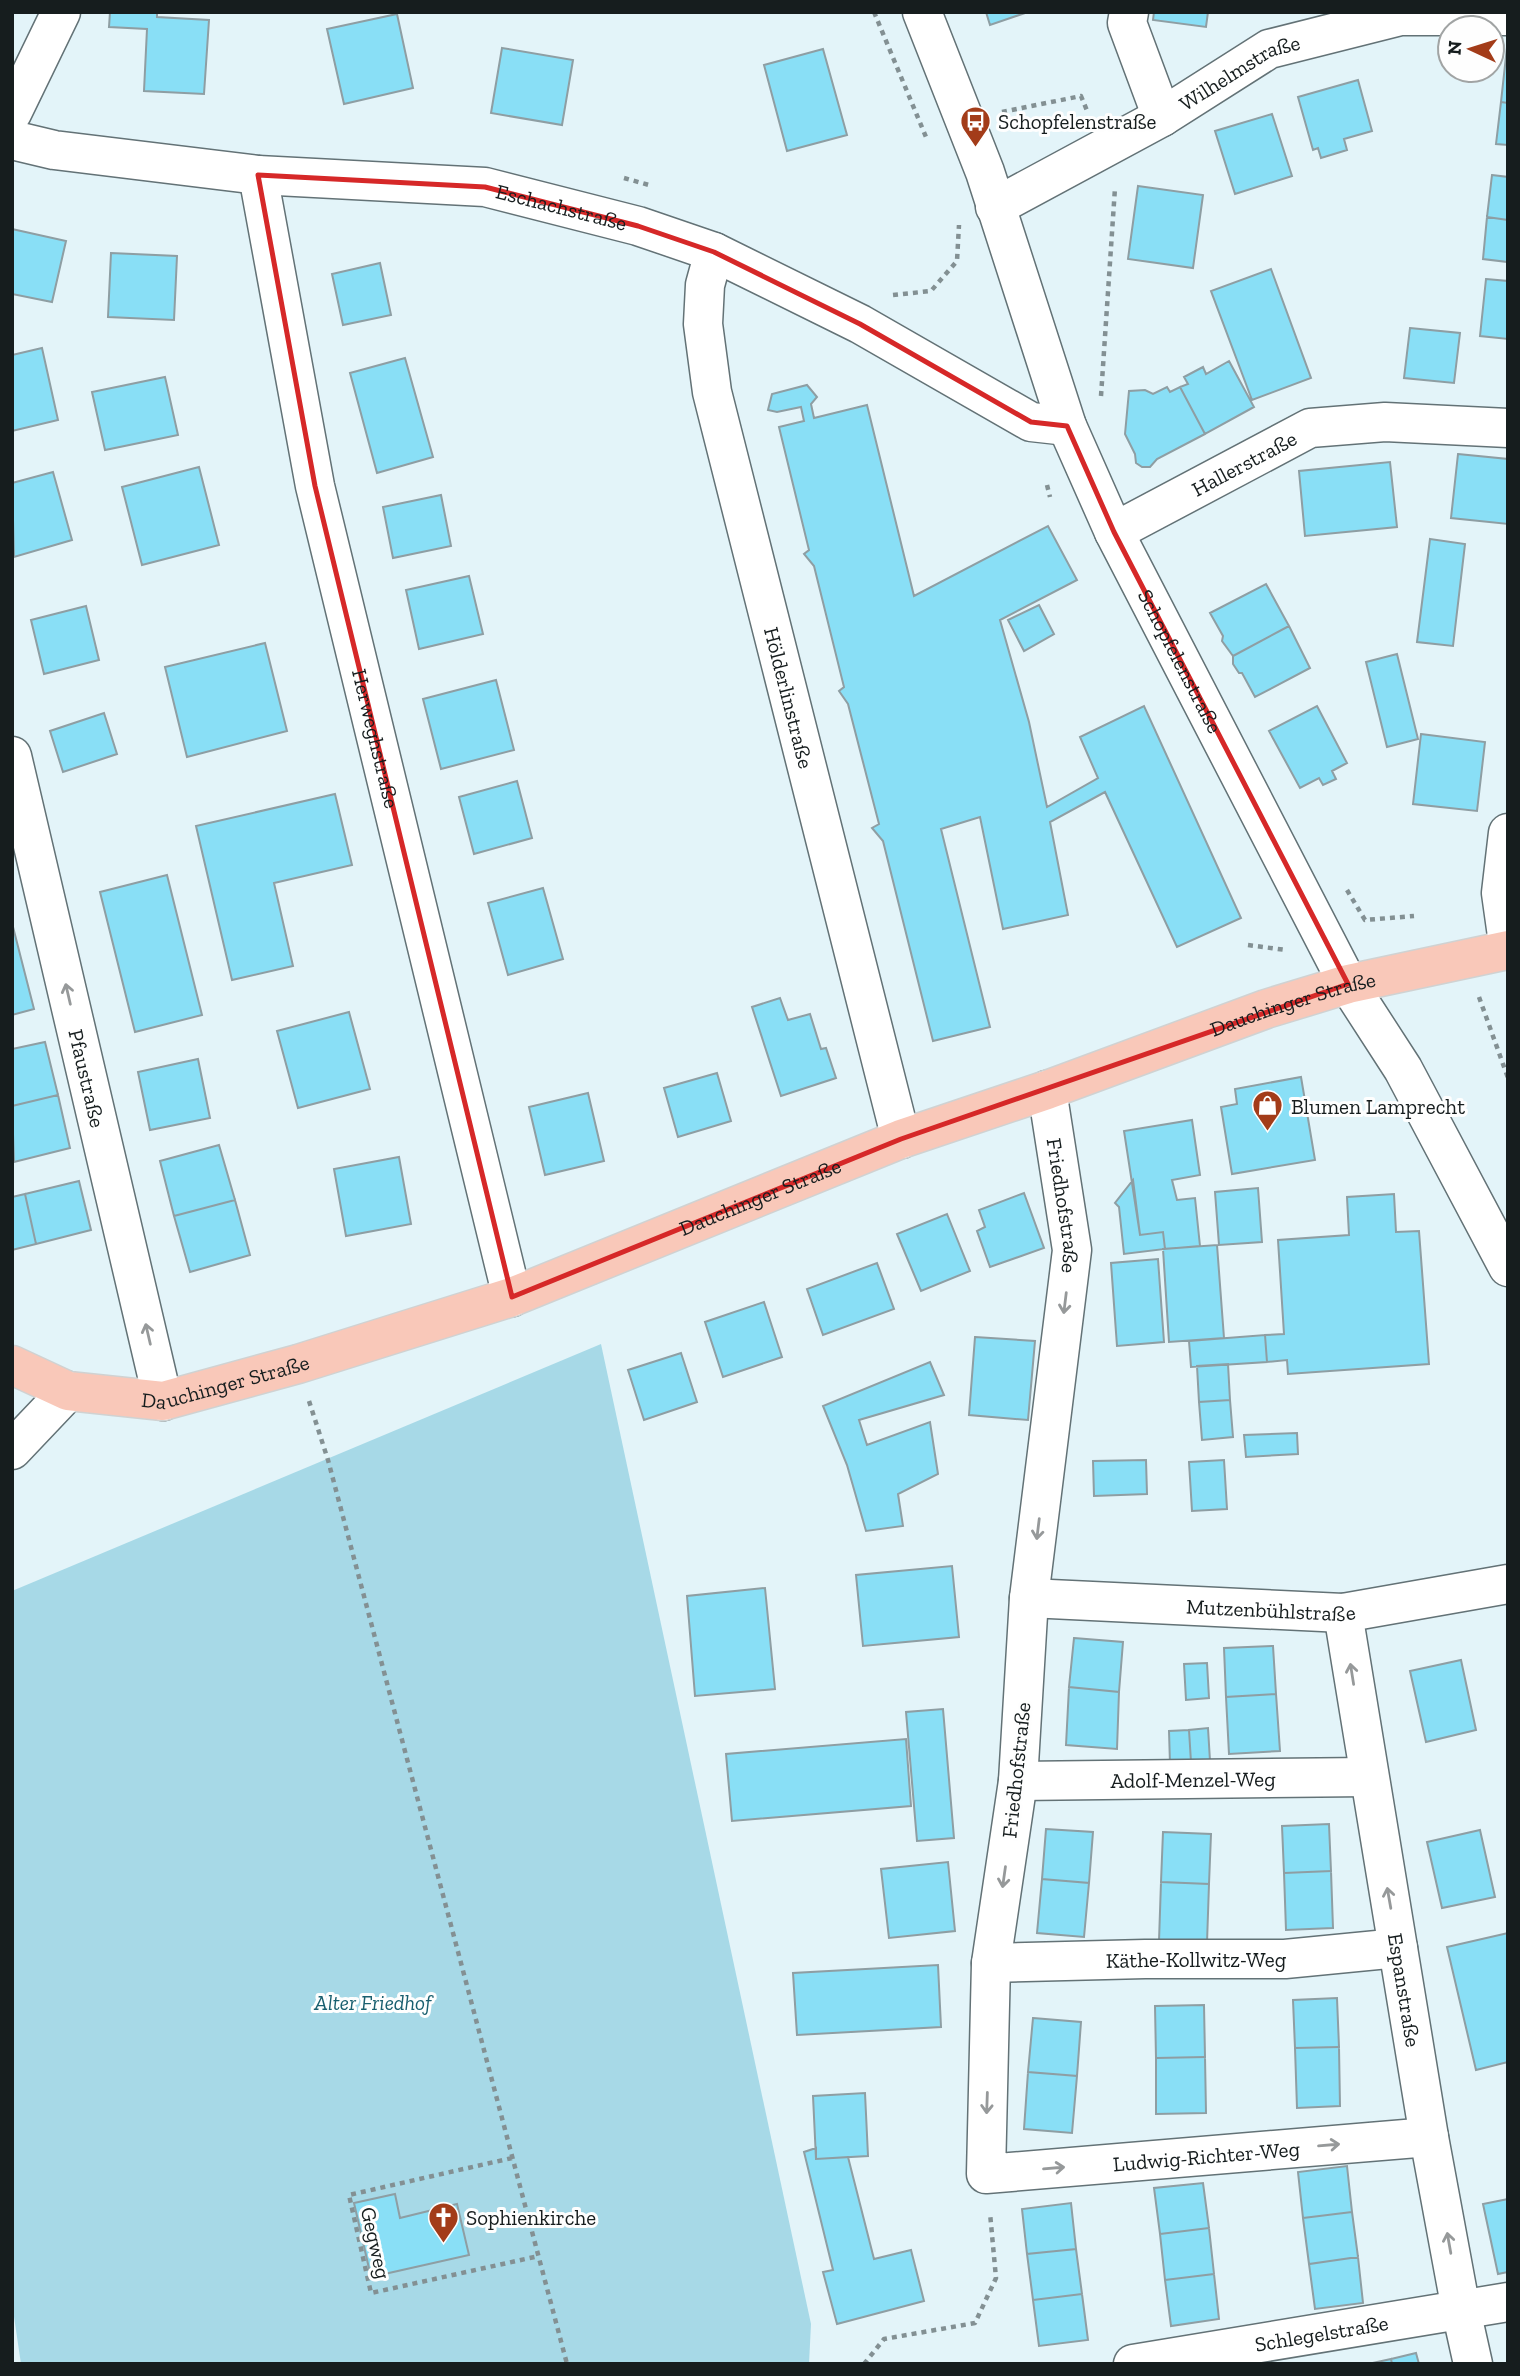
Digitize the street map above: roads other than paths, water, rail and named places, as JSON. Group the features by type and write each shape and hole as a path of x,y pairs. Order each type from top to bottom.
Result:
{"main road":[{"name":"Dauchinger Straße","path":"12,1365 68,1391 163,1401 298,1364 512,1297 901,1139 1047,1090 1266,1009 1348,984 1508,950"}],"street":[{"path":"12,113 61,12"},
{"name":"Schopfelenstraße","path":"922,12 985,172 1067,426 1114,532 1348,984 1403,1069 1508,1267"},
{"path":"1129,12 1128,23 1162,117"},
{"name":"Wilhelmstraße","path":"995,207 1162,117 1269,49 1400,16 1508,16"},
{"name":"Eschachstraße","path":"12,140 54,150 258,175 485,187 638,226 714,252 860,324 1031,422 1067,426"},
{"name":"Herweghstraße","path":"258,175 315,486 512,1297"},
{"name":"Hölderlinstraße","path":"714,252 705,285 702,324 712,392 901,1139"},
{"name":"Hallerstraße","path":"1114,532 1310,428 1385,422 1508,428"},
{"name":"Pfaustraße","path":"12,756 163,1401"},
{"path":"1508,833 1502,894 1508,943"},
{"name":"Friedhofstraße","path":"986,2174 991,1963 1018,1781 1029,1598 1072,1250 1047,1090"},
{"path":"12,1450 68,1391"},
{"name":"Mutzenbühlstraße","path":"1029,1598 1343,1613 1508,1584"},
{"name":"Espanstraße","path":"1343,1613 1429,2137 1473,2364"},
{"name":"Adolf-Menzel-Weg","path":"1018,1781 1368,1777"},
{"name":"Käthe-Kollwitz-Weg","path":"991,1963 1286,1959 1398,1948"},
{"name":"Ludwig-Richter-Weg","path":"986,2174 1429,2137"},
{"name":"Schlegelstraße","path":"1133,2364 1508,2302"}],"place":[{"name":"Schopfelenstraße","path":"975,148"},
{"name":"Blumen Lamprecht","path":"1268,1133"},
{"name":"Sophienkirche","path":"443,2244"}],"park label":[{"name":"Alter Friedhof","path":"373,2002"}]}
